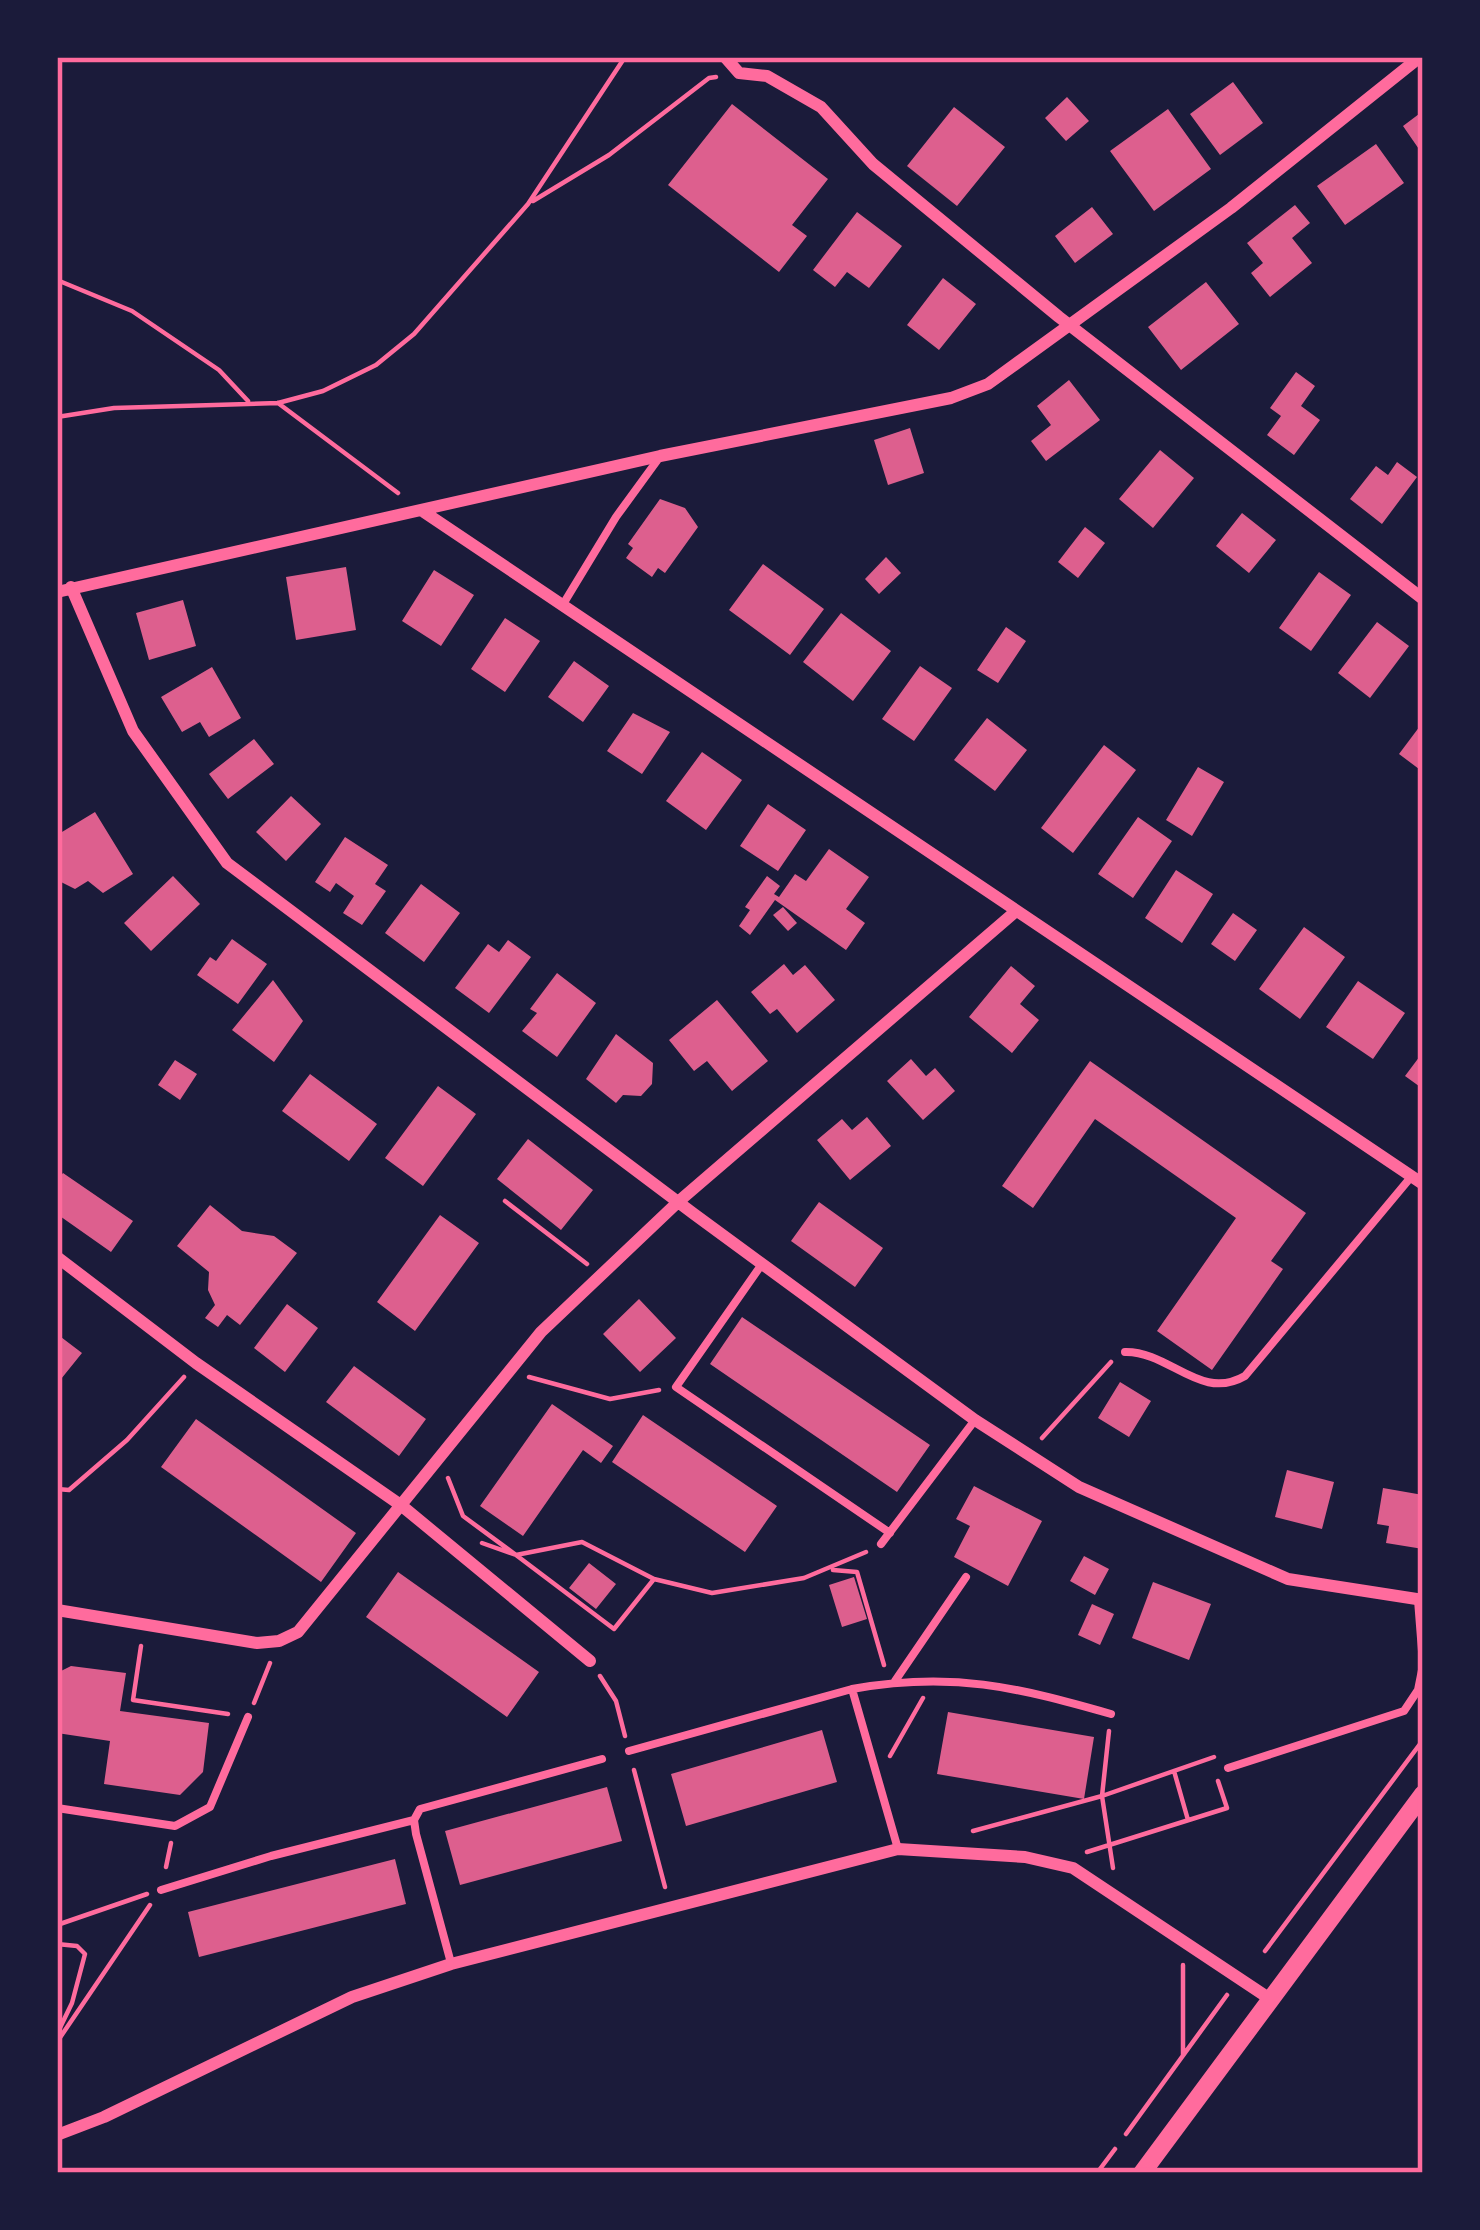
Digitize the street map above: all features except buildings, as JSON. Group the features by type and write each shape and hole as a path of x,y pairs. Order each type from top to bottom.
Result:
{"street":[{"path":"725,57 739,73 767,76 821,107 873,164 1070,326 1423,599"},
{"path":"1420,57 1231,208 988,384 951,398 661,456 64,589 133,731 227,862 678,1202 975,1420 1079,1487 1288,1579 1421,1600"},
{"path":"424,512 1418,1180"},
{"path":"57,1610 257,1643 279,1641 298,1632 542,1332 678,1202 1015,912"},
{"path":"57,1257 196,1364 403,1506 593,1655"},
{"path":"1142,2173 1423,1794"},
{"path":"57,2135 104,2117 352,1997 451,1964 898,1849 1024,1857 1073,1868 1270,1999"}],"lane":[{"path":"561,607 661,456"},
{"path":"1125,1352 1152,1357 1218,1386 1245,1376 1418,1180"},
{"path":"763,1264 676,1387 890,1533"},
{"path":"881,1544 975,1420"},
{"path":"894,1683 965,1577"},
{"path":"1228,1768 1404,1711 1418,1690 1423,1664 1421,1600"},
{"path":"629,1751 852,1689 927,1679 982,1682 1111,1714"},
{"path":"852,1689 898,1849"},
{"path":"57,1808 175,1826 210,1807 248,1717"},
{"path":"451,1964 414,1820 420,1808 602,1759"},
{"path":"160,1890 414,1820"}],"path":[{"path":"57,417 115,408 278,403 323,391 376,364 414,334 528,204 626,57"},
{"path":"528,204 609,155 709,78 739,73"},
{"path":"57,280 132,311 219,370 249,402"},
{"path":"278,403 424,512"},
{"path":"505,1201 592,1268"},
{"path":"1027,1454 1115,1356 1125,1352"},
{"path":"57,1489 69,1490 95,1472 196,1364"},
{"path":"507,1371 610,1399 676,1387"},
{"path":"448,1478 463,1516 614,1629"},
{"path":"516,1555 582,1542 654,1579 712,1593 804,1578 881,1544"},
{"path":"829,1570 857,1572 882,1658"},
{"path":"654,1579 593,1655 616,1700 663,1879"},
{"path":"145,1624 133,1700 248,1717"},
{"path":"259,1690 279,1641"},
{"path":"880,1750 884,1766 927,1690 911,1696"},
{"path":"978,1838 956,1836 1102,1796 1211,1758 1227,1808 1109,1845 1082,1854 1114,1874 1111,1859 1109,1845 1102,1796 1109,1739"},
{"path":"1264,1951 1423,1740"},
{"path":"1174,1771 1188,1820"},
{"path":"57,2038 160,1890 175,1826"},
{"path":"57,1925 160,1890"},
{"path":"57,1944 77,1946 86,1954 57,2038"},
{"path":"1183,2058 1183,1965 1198,1976"},
{"path":"1126,2134 1230,1997 1214,1986"},
{"path":"1097,2173 1115,2149"}]}
